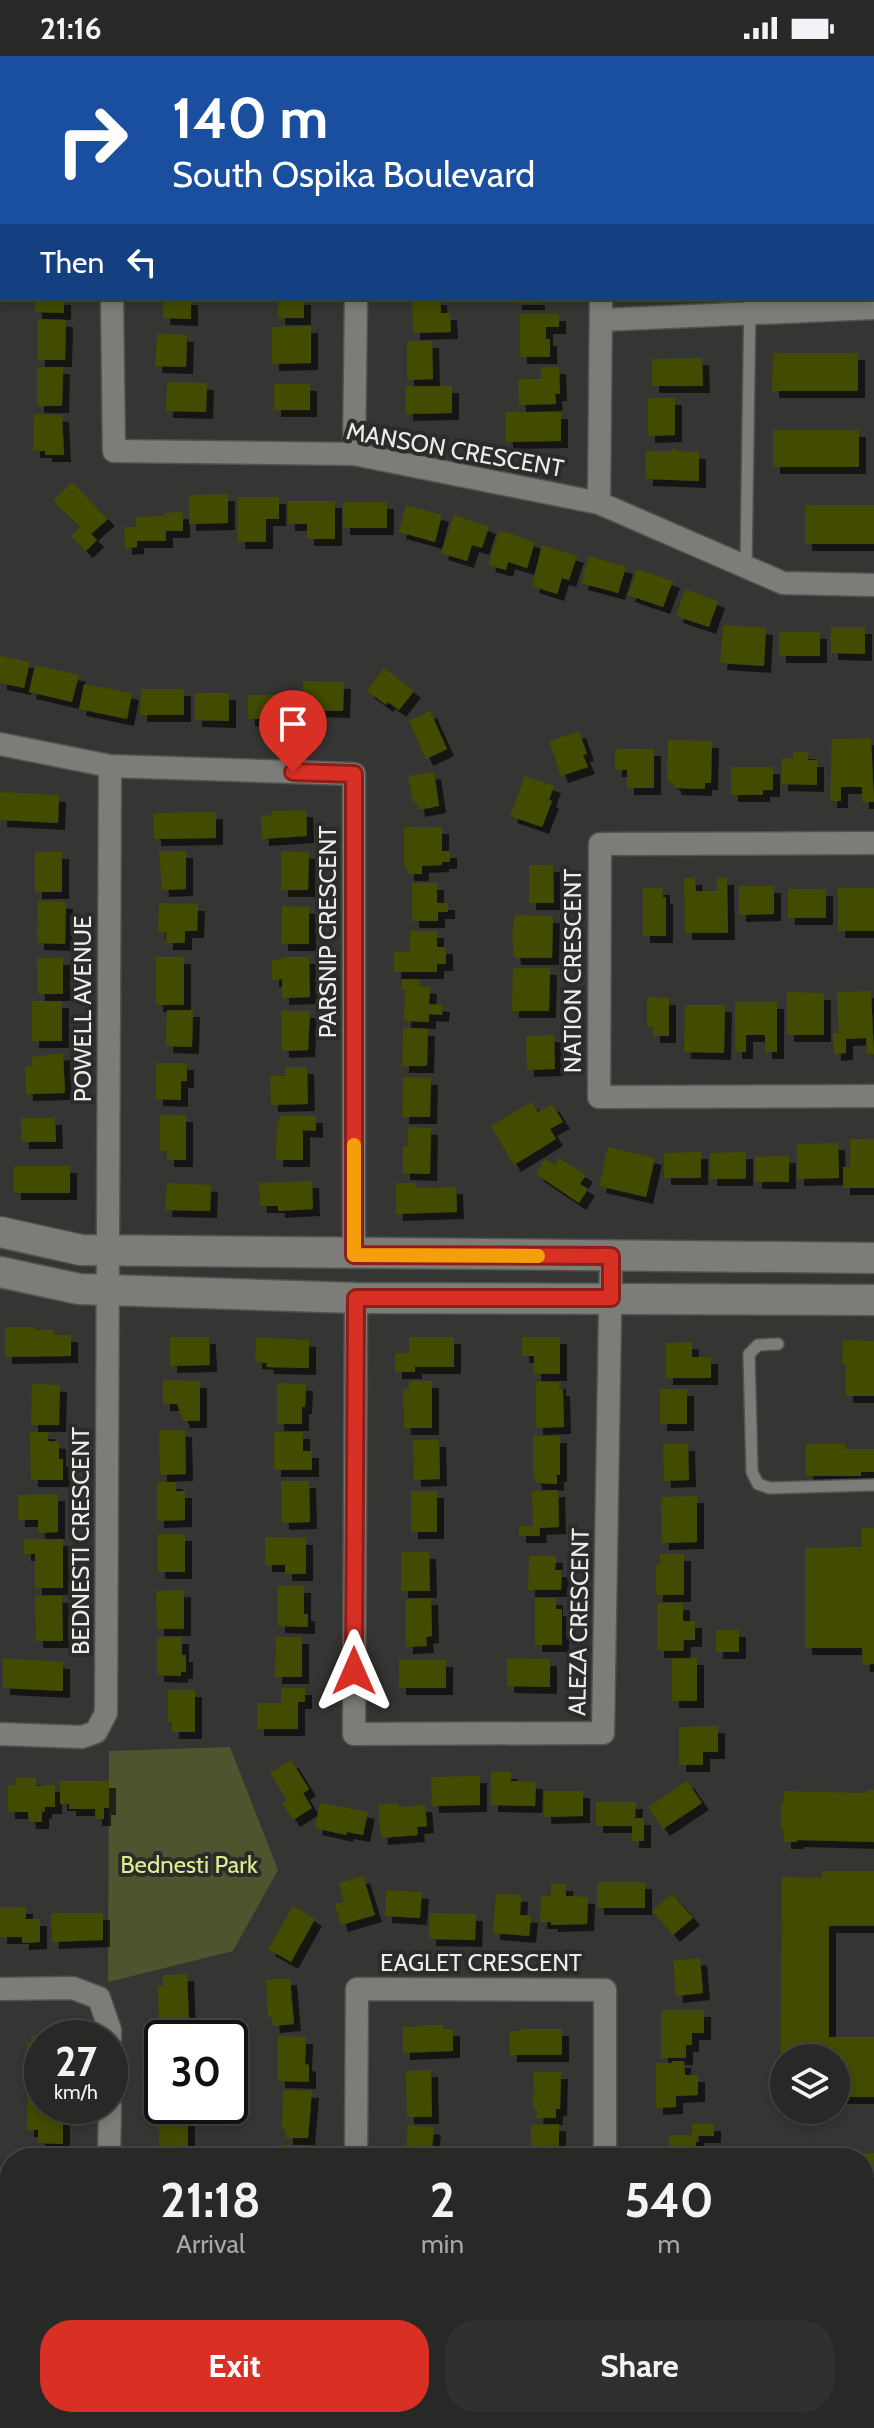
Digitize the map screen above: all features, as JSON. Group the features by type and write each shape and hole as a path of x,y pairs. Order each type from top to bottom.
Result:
{"main road":[{"path":"0,1232 81,1250 108,1251 874,1258"},
{"path":"0,1272 79,1289 356,1298 874,1300"}],"street":[{"name":"MANSON CRESCENT","path":"112,300 114,451 354,454 599,503 783,583 874,585"},
{"path":"354,454 356,300"},
{"path":"599,503 601,309 750,306 874,308"},
{"name":"PARSNIP CRESCENT","path":"0,744 110,766 354,774 354,1255"},
{"name":"POWELL AVENUE","path":"108,1251 110,766"},
{"name":"NATION CRESCENT","path":"874,843 600,844 599,1097 874,1096"},
{"name":"BEDNESTI CRESCENT","path":"0,1734 82,1737 96,1732 106,1713 108,1251"},
{"name":"ALEZA CRESCENT","path":"356,1298 354,1734 603,1733 611,1256"},
{"path":"0,1989 73,1988 99,1998 107,2020"},
{"name":"EAGLET CRESCENT","path":"356,2148 357,1989 404,1989 605,1990 605,2148"},
{"path":"109,2148 110,2124"}],"lane":[{"path":"746,567 750,306"},
{"path":"778,1344 758,1345 749,1354 752,1472 758,1484 770,1488 874,1485"}],"green space":[{"name":"Bednesti Park","path":"230,1747 278,1870 233,1951 108,1982 109,1751"}],"building":[{"path":"35,300 64,300 64,313 35,312"},
{"path":"164,300 191,300 191,319 163,318"},
{"path":"278,300 304,300 304,318 278,318"},
{"path":"412,300 440,300 441,313 450,313 451,332 413,333"},
{"path":"515,300 538,300 538,303 515,303"},
{"path":"520,314 559,314 559,327 546,327 550,357 520,357"},
{"path":"38,319 66,320 65,360 38,360"},
{"path":"311,326 311,363 272,364 272,327"},
{"path":"157,333 187,335 186,367 155,366"},
{"path":"407,341 432,341 433,379 407,380"},
{"path":"773,353 858,353 858,391 772,391"},
{"path":"702,358 703,386 652,386 652,359"},
{"path":"37,367 63,367 62,406 37,406"},
{"path":"541,367 559,367 560,394 555,394 556,404 519,405 518,379 541,379"},
{"path":"167,382 207,383 206,412 166,411"},
{"path":"274,384 310,384 310,410 274,410"},
{"path":"406,386 452,386 452,413 406,414"},
{"path":"648,398 675,398 675,435 648,436"},
{"path":"505,412 561,412 561,441 506,442"},
{"path":"34,414 62,415 64,455 45,455 45,451 33,451"},
{"path":"773,430 859,430 859,467 773,467"},
{"path":"672,449 699,452 699,481 646,479 646,451"},
{"path":"72,482 108,519 91,534 97,540 86,551 71,536 80,527 53,501"},
{"path":"228,494 228,523 189,524 189,495"},
{"path":"238,497 279,497 279,519 266,519 266,542 238,542"},
{"path":"288,501 335,501 335,539 307,539 307,524 288,524"},
{"path":"343,502 387,502 387,528 343,528"},
{"path":"406,505 442,515 435,542 399,532"},
{"path":"805,505 874,505 874,544 805,544"},
{"path":"183,512 183,531 166,531 166,541 137,541 137,547 125,548 124,527 136,527 136,517"},
{"path":"454,515 489,527 482,548 472,545 467,561 441,553"},
{"path":"499,530 535,542 527,568 508,562 506,570 488,565"},
{"path":"542,545 577,556 569,580 562,578 557,594 532,586"},
{"path":"589,556 626,567 618,593 581,583"},
{"path":"637,569 673,581 663,607 628,595"},
{"path":"685,589 718,601 709,627 676,616"},
{"path":"723,625 766,628 764,666 720,663"},
{"path":"831,627 865,627 865,654 831,653"},
{"path":"779,632 820,632 820,656 779,656"},
{"path":"0,656 30,662 24,688 0,683"},
{"path":"35,665 79,675 72,702 29,692"},
{"path":"384,668 414,691 399,710 367,691"},
{"path":"303,681 344,682 343,711 302,710"},
{"path":"84,684 132,693 127,719 79,709"},
{"path":"141,689 184,689 184,715 140,715"},
{"path":"195,693 229,693 229,721 195,720"},
{"path":"248,695 285,695 285,719 248,719"},
{"path":"430,711 447,749 426,759 409,721"},
{"path":"579,731 588,767 561,776 549,741"},
{"path":"871,738 874,802 862,802 862,787 841,787 841,801 830,801 832,739"},
{"path":"668,740 712,741 711,783 705,783 705,789 674,788 674,784 667,780"},
{"path":"615,749 654,749 654,788 627,788 627,770 615,770"},
{"path":"793,752 808,752 808,760 817,760 817,785 781,784 782,758 793,759"},
{"path":"731,767 773,767 773,790 763,790 763,795 731,795"},
{"path":"434,772 439,806 418,810 417,802 413,803 408,776"},
{"path":"525,776 554,786 542,827 510,816"},
{"path":"0,792 59,795 58,823 0,820"},
{"path":"306,810 307,836 262,839 261,816 272,815 271,811"},
{"path":"216,812 216,838 154,839 153,813"},
{"path":"404,827 442,827 442,851 450,851 450,862 422,866 422,874 407,874 407,867 404,867"},
{"path":"159,851 186,851 186,889 162,890"},
{"path":"281,851 309,852 308,890 281,890"},
{"path":"35,852 62,852 62,892 35,892"},
{"path":"529,865 553,865 554,903 529,903"},
{"path":"684,878 695,878 696,891 717,891 717,878 727,878 728,933 685,933"},
{"path":"412,883 437,883 437,903 448,903 448,912 438,912 438,921 412,921"},
{"path":"739,886 774,886 774,914 739,915"},
{"path":"643,888 663,888 663,897 666,897 666,936 643,936"},
{"path":"838,888 874,888 874,931 838,931"},
{"path":"788,889 826,889 826,918 788,918"},
{"path":"38,901 66,902 65,944 37,943"},
{"path":"159,903 198,904 197,931 185,931 185,943 166,943 166,932 158,932"},
{"path":"282,906 309,907 309,944 281,944"},
{"path":"515,915 553,916 552,958 514,958 512,935"},
{"path":"410,931 437,931 437,947 446,947 446,964 437,964 437,972 394,972 394,952 410,952"},
{"path":"156,957 184,957 184,1005 156,1005"},
{"path":"281,957 309,957 310,997 282,998 282,979 272,980 272,960 281,960"},
{"path":"37,958 63,958 63,994 38,994"},
{"path":"513,968 550,968 549,1011 512,1011"},
{"path":"402,979 420,979 419,986 430,987 429,1004 443,1005 442,1015 429,1014 429,1022 404,1021 405,990 401,990"},
{"path":"871,991 874,1054 867,1054 866,1038 846,1039 846,1053 834,1054 833,1033 839,1033 837,992"},
{"path":"787,992 824,993 824,1035 787,1035"},
{"path":"647,997 669,998 669,1036 653,1036 653,1027 647,1027"},
{"path":"32,1001 62,1001 62,1041 32,1041"},
{"path":"735,1002 777,1002 777,1052 765,1052 765,1035 746,1035 746,1052 735,1052"},
{"path":"685,1005 725,1005 724,1053 684,1052"},
{"path":"167,1010 193,1010 192,1047 166,1046"},
{"path":"281,1011 310,1011 308,1050 282,1051"},
{"path":"403,1028 428,1029 427,1066 402,1066"},
{"path":"554,1035 555,1069 527,1070 526,1036"},
{"path":"63,1053 65,1093 26,1094 25,1067 32,1067 32,1057"},
{"path":"156,1063 187,1063 187,1081 181,1081 181,1100 156,1099"},
{"path":"285,1067 307,1067 308,1104 271,1105 270,1076 285,1076"},
{"path":"403,1077 431,1078 430,1117 402,1117"},
{"path":"531,1102 538,1112 552,1104 563,1122 550,1129 556,1139 514,1165 491,1126"},
{"path":"160,1115 186,1115 186,1160 167,1160 167,1151 160,1151"},
{"path":"280,1116 316,1116 316,1131 303,1130 303,1160 276,1160 277,1121 280,1121"},
{"path":"21,1118 55,1118 56,1142 22,1142"},
{"path":"408,1127 431,1128 430,1174 403,1173 403,1146 408,1146"},
{"path":"850,1139 874,1139 874,1188 843,1188 843,1167 850,1167"},
{"path":"838,1143 839,1178 797,1179 797,1144"},
{"path":"608,1147 655,1158 646,1197 599,1186"},
{"path":"701,1152 701,1178 664,1178 664,1153"},
{"path":"746,1152 746,1179 710,1179 710,1153"},
{"path":"789,1156 789,1182 755,1182 755,1157"},
{"path":"559,1158 586,1175 580,1184 588,1189 579,1203 536,1174 545,1159 555,1165"},
{"path":"14,1166 70,1166 70,1193 14,1193"},
{"path":"312,1181 313,1209 278,1211 278,1206 260,1206 259,1183"},
{"path":"167,1183 211,1185 210,1211 165,1210"},
{"path":"396,1183 416,1183 416,1188 456,1187 457,1212 396,1214"},
{"path":"5,1327 35,1327 35,1330 54,1330 54,1335 71,1335 71,1356 5,1357"},
{"path":"170,1337 209,1337 210,1365 170,1366"},
{"path":"256,1337 309,1340 309,1368 266,1367 267,1363 255,1362"},
{"path":"409,1337 454,1337 454,1367 415,1367 415,1372 395,1372 395,1353 409,1353"},
{"path":"522,1337 560,1337 560,1374 534,1374 534,1356 522,1356"},
{"path":"843,1340 874,1341 874,1396 846,1396"},
{"path":"692,1342 692,1357 711,1357 711,1378 666,1378 666,1343"},
{"path":"163,1380 200,1381 200,1421 183,1421 177,1404 163,1404"},
{"path":"409,1381 432,1381 432,1428 404,1428 403,1389 409,1389"},
{"path":"536,1382 559,1382 559,1389 563,1389 564,1427 536,1428"},
{"path":"277,1383 306,1384 302,1424 277,1424"},
{"path":"32,1384 60,1385 59,1425 31,1425"},
{"path":"660,1389 687,1389 687,1424 660,1424"},
{"path":"159,1430 185,1430 186,1474 160,1475"},
{"path":"30,1432 48,1432 48,1441 59,1442 63,1480 31,1480"},
{"path":"274,1432 303,1432 303,1451 312,1451 312,1470 274,1470"},
{"path":"533,1436 560,1436 560,1475 557,1475 557,1484 535,1483"},
{"path":"413,1440 439,1440 440,1479 414,1480"},
{"path":"663,1444 688,1444 689,1480 664,1481"},
{"path":"806,1444 845,1444 845,1449 874,1449 874,1472 861,1472 861,1476 806,1476"},
{"path":"281,1481 309,1481 310,1522 282,1523"},
{"path":"157,1482 176,1482 176,1491 185,1491 185,1520 157,1521"},
{"path":"558,1490 559,1527 539,1528 540,1536 519,1536 519,1526 533,1526 532,1491"},
{"path":"411,1491 437,1491 437,1532 411,1532"},
{"path":"58,1494 58,1532 38,1533 38,1520 18,1520 18,1495"},
{"path":"697,1496 697,1542 662,1543 661,1497"},
{"path":"862,1528 874,1528 874,1664 863,1665 862,1648 805,1648 805,1548 862,1547"},
{"path":"158,1534 185,1534 185,1572 158,1572"},
{"path":"265,1537 306,1538 306,1574 285,1574 285,1565 265,1565"},
{"path":"24,1539 63,1539 63,1588 35,1588 35,1554 24,1554"},
{"path":"401,1552 429,1552 430,1591 401,1591"},
{"path":"660,1554 684,1554 684,1595 656,1595 656,1565 660,1565"},
{"path":"529,1556 556,1556 555,1570 562,1570 561,1590 528,1590"},
{"path":"278,1586 304,1586 304,1614 308,1614 308,1627 278,1626"},
{"path":"184,1590 184,1629 157,1629 156,1591"},
{"path":"35,1596 62,1596 63,1641 36,1641"},
{"path":"431,1598 432,1636 426,1637 427,1646 406,1647 406,1599"},
{"path":"535,1598 556,1598 556,1609 562,1609 562,1645 535,1645"},
{"path":"657,1603 683,1603 683,1621 695,1621 695,1640 684,1640 683,1651 657,1651"},
{"path":"716,1630 739,1630 739,1652 716,1652"},
{"path":"157,1637 182,1637 186,1672 181,1672 181,1676 157,1675"},
{"path":"276,1637 302,1637 302,1677 275,1677"},
{"path":"3,1658 63,1662 63,1691 3,1688"},
{"path":"507,1658 550,1659 550,1687 507,1686"},
{"path":"672,1658 697,1658 697,1701 672,1701"},
{"path":"399,1660 446,1660 446,1688 399,1688"},
{"path":"281,1688 305,1688 305,1702 298,1702 298,1729 257,1729 257,1703 281,1703"},
{"path":"168,1690 195,1690 195,1732 172,1732 172,1722 168,1722"},
{"path":"718,1726 718,1752 703,1752 703,1765 679,1765 679,1727"},
{"path":"291,1760 309,1789 303,1793 312,1808 293,1820 282,1803 287,1800 270,1773"},
{"path":"491,1772 511,1772 511,1781 536,1782 535,1806 491,1805"},
{"path":"480,1776 480,1805 432,1806 431,1777"},
{"path":"16,1778 36,1778 36,1786 55,1785 55,1807 45,1807 42,1822 29,1822 28,1812 8,1812 8,1785 16,1785"},
{"path":"60,1781 109,1781 109,1808 104,1808 104,1819 95,1819 95,1809 69,1809 69,1804 60,1804"},
{"path":"687,1781 702,1803 663,1829 648,1807"},
{"path":"867,1790 874,1790 874,1842 784,1842 781,1802 784,1802 784,1791 867,1793"},
{"path":"544,1791 583,1791 583,1816 544,1817"},
{"path":"596,1802 636,1802 635,1818 644,1818 644,1841 632,1841 632,1826 596,1826"},
{"path":"320,1803 368,1812 363,1835 347,1832 346,1835 315,1828"},
{"path":"398,1803 399,1807 425,1805 427,1826 417,1827 418,1835 381,1838 378,1805"},
{"path":"822,1871 874,1871 874,1926 829,1926 829,2037 874,2037 874,2097 850,2097 850,2044 780,2044 782,1877 822,1878"},
{"path":"363,1876 375,1915 341,1925 335,1904 344,1902 339,1883"},
{"path":"597,1882 645,1882 645,1908 597,1908"},
{"path":"551,1884 566,1884 566,1896 588,1897 587,1924 551,1925 551,1922 540,1922 541,1896 551,1896"},
{"path":"386,1890 422,1892 420,1918 385,1916"},
{"path":"496,1894 521,1895 520,1915 531,1916 529,1936 493,1933"},
{"path":"672,1894 693,1918 673,1935 652,1911"},
{"path":"293,1906 315,1919 291,1962 268,1949"},
{"path":"0,1907 26,1907 26,1919 40,1919 40,1942 22,1943 22,1937 0,1937"},
{"path":"51,1913 103,1913 103,1940 52,1942"},
{"path":"430,1913 476,1914 475,1940 429,1939"},
{"path":"700,1958 703,1993 676,1996 673,1961"},
{"path":"187,1974 189,2020 159,2020 158,1986 163,1986 163,1975"},
{"path":"290,1978 294,2024 273,2026 272,2017 268,2017 266,1980"},
{"path":"661,2010 704,2010 704,2033 692,2033 692,2045 686,2045 686,2058 661,2058"},
{"path":"443,2025 443,2029 453,2029 453,2051 403,2053 403,2027"},
{"path":"562,2029 562,2055 510,2055 510,2031"},
{"path":"278,2036 306,2037 305,2064 309,2065 309,2082 278,2081"},
{"path":"684,2061 685,2075 698,2075 698,2095 676,2096 676,2107 656,2108 656,2063"},
{"path":"431,2070 432,2117 407,2117 406,2071"},
{"path":"534,2072 561,2072 560,2109 556,2109 556,2118 536,2118 537,2109 533,2109"},
{"path":"283,2090 312,2091 308,2138 286,2138 286,2129 282,2129"},
{"path":"27,2124 63,2124 63,2144 38,2143 38,2130 27,2130"},
{"path":"155,2124 188,2124 188,2148 159,2148 159,2129 155,2129"},
{"path":"559,2124 559,2148 531,2148 531,2125"},
{"path":"692,2124 714,2124 714,2136 697,2136 695,2148 669,2148 669,2135 692,2135"},
{"path":"408,2125 434,2128 432,2148 406,2148"},
{"path":"278,2145 306,2145 306,2148 278,2148"}],"slow traffic":[{"path":"354,1145 354,1255 538,1256"}],"route":[{"path":"293,772 354,774 354,1255 611,1256 611,1298 356,1298 354,1671"}]}
